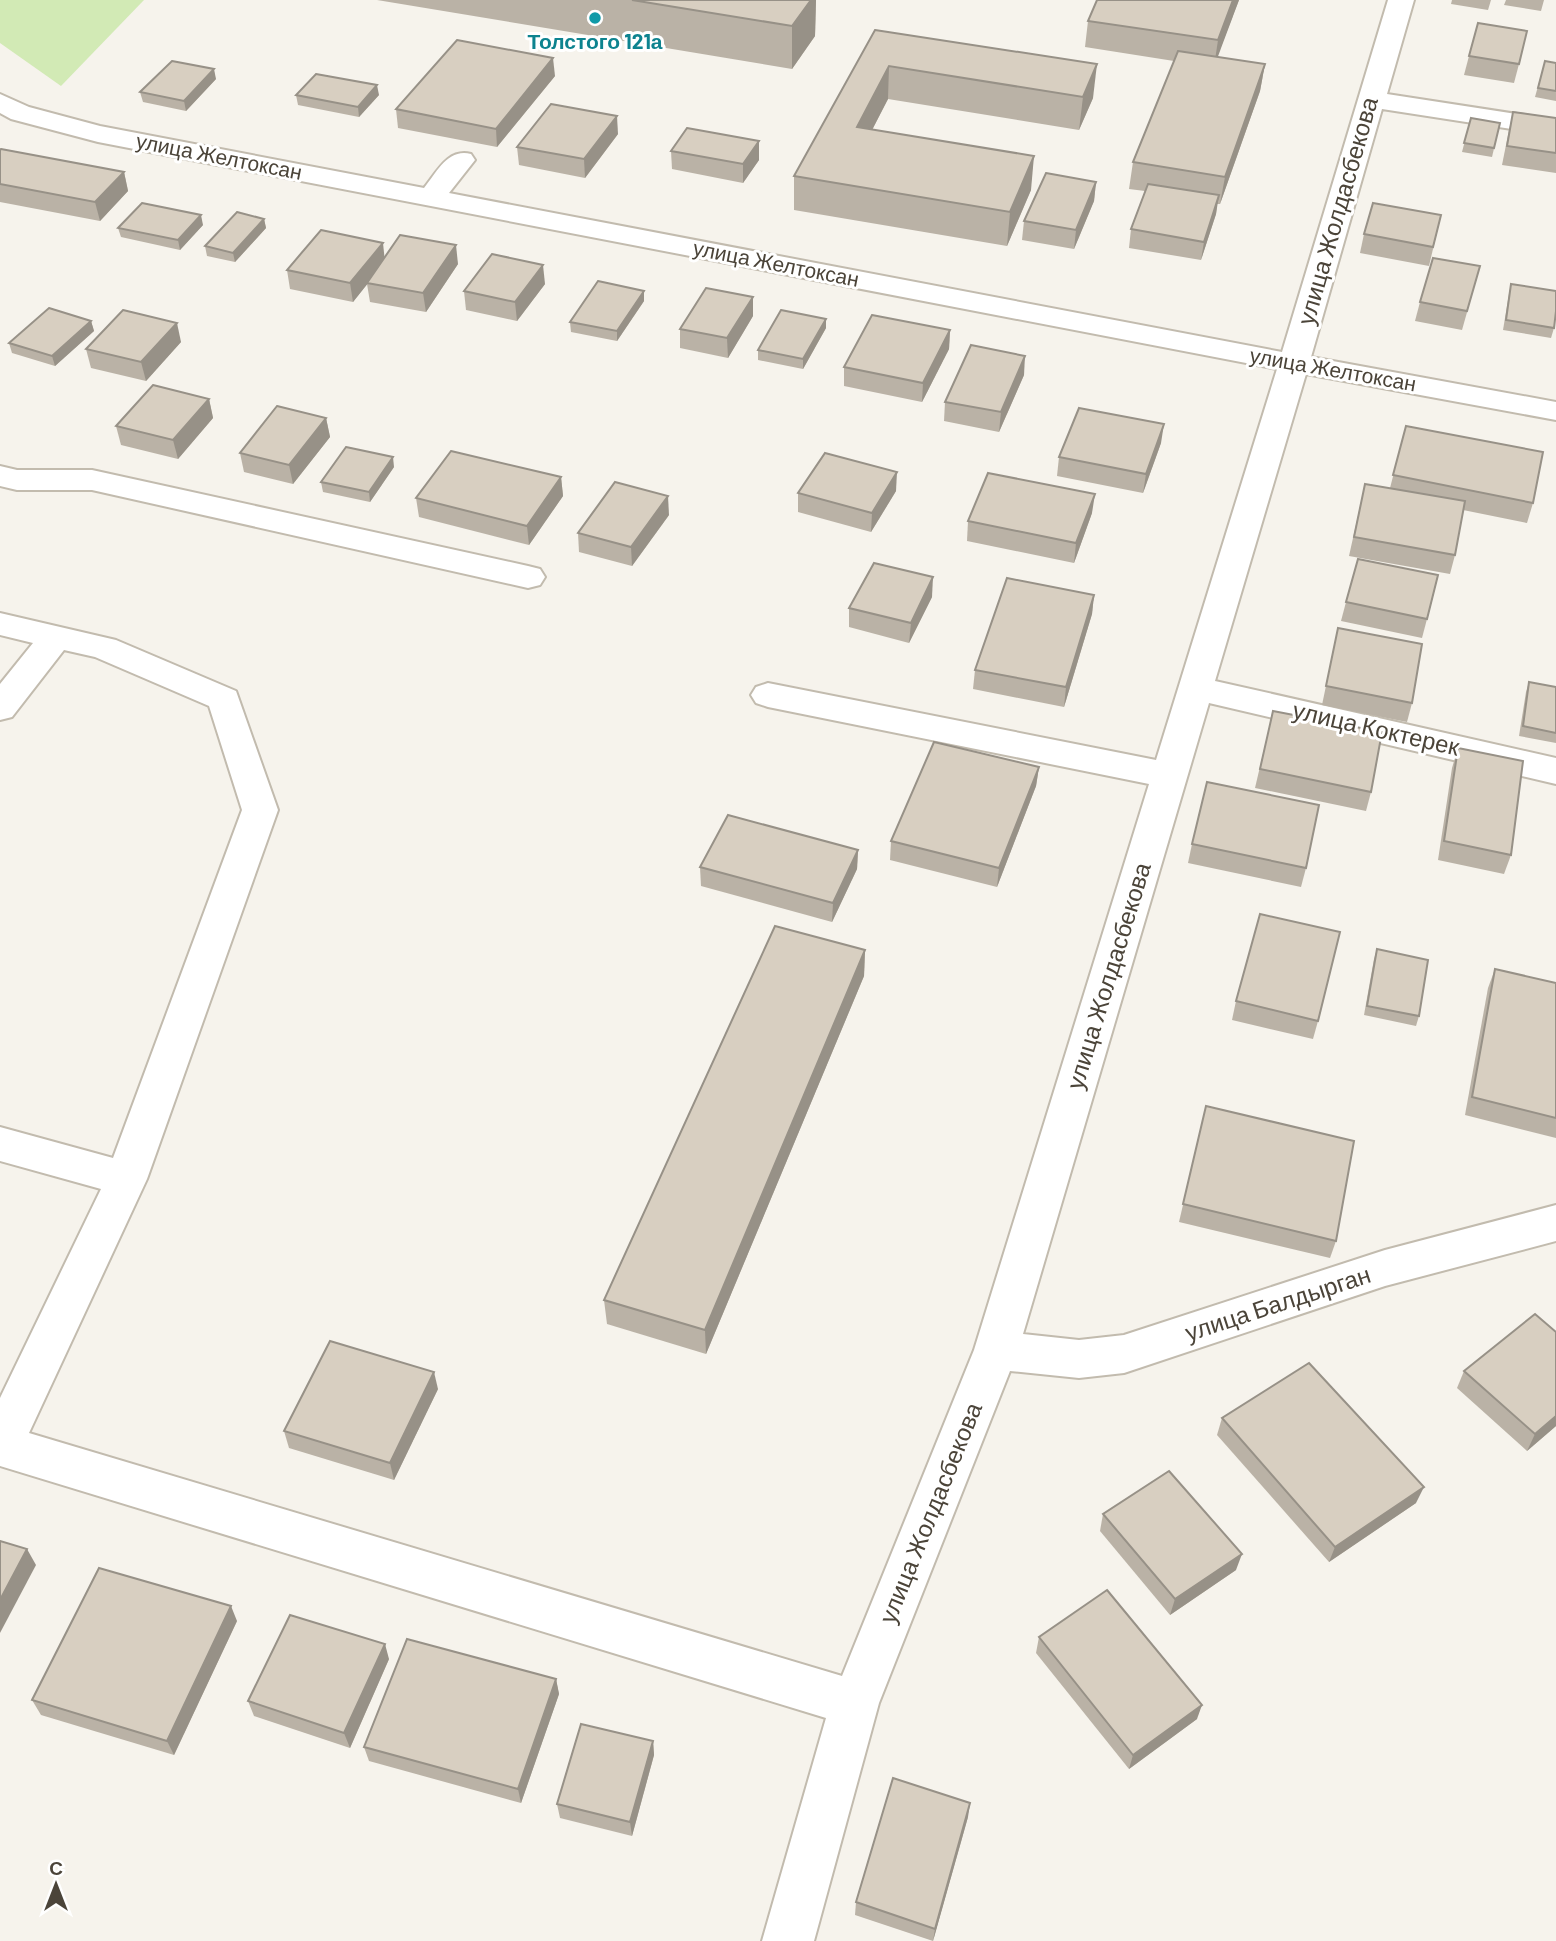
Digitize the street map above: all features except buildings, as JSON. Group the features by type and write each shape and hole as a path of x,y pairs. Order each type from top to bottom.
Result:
{"street":[{"name":"улица Жолдасбекова","path":"788,1941 855,1703 996,1350 1401,0"},
{"path":"1371,99 1556,128"},
{"name":"улица Желтоксан","path":"7,114 430,198 1556,411"},
{"path":"430,198 461,160"},
{"path":"0,476 17,480 92,480 528,576"},
{"path":"0,624 55,639 104,648 224,699 260,810 126,1179 0,1446 855,1703"},
{"path":"0,708 55,639"},
{"name":"улица Коктерек","path":"1196,688 1556,771"},
{"path":"768,695 1170,775"},
{"path":"0,1144 126,1179"},
{"name":"улица Балдырган","path":"996,1350 1079,1359 1124,1354 1385,1268 1556,1223"}],"green space":[{"path":"0,0 144,0 61,86 0,43"}],"place":[{"name":"Толстого 121а","path":"595,18"}]}
